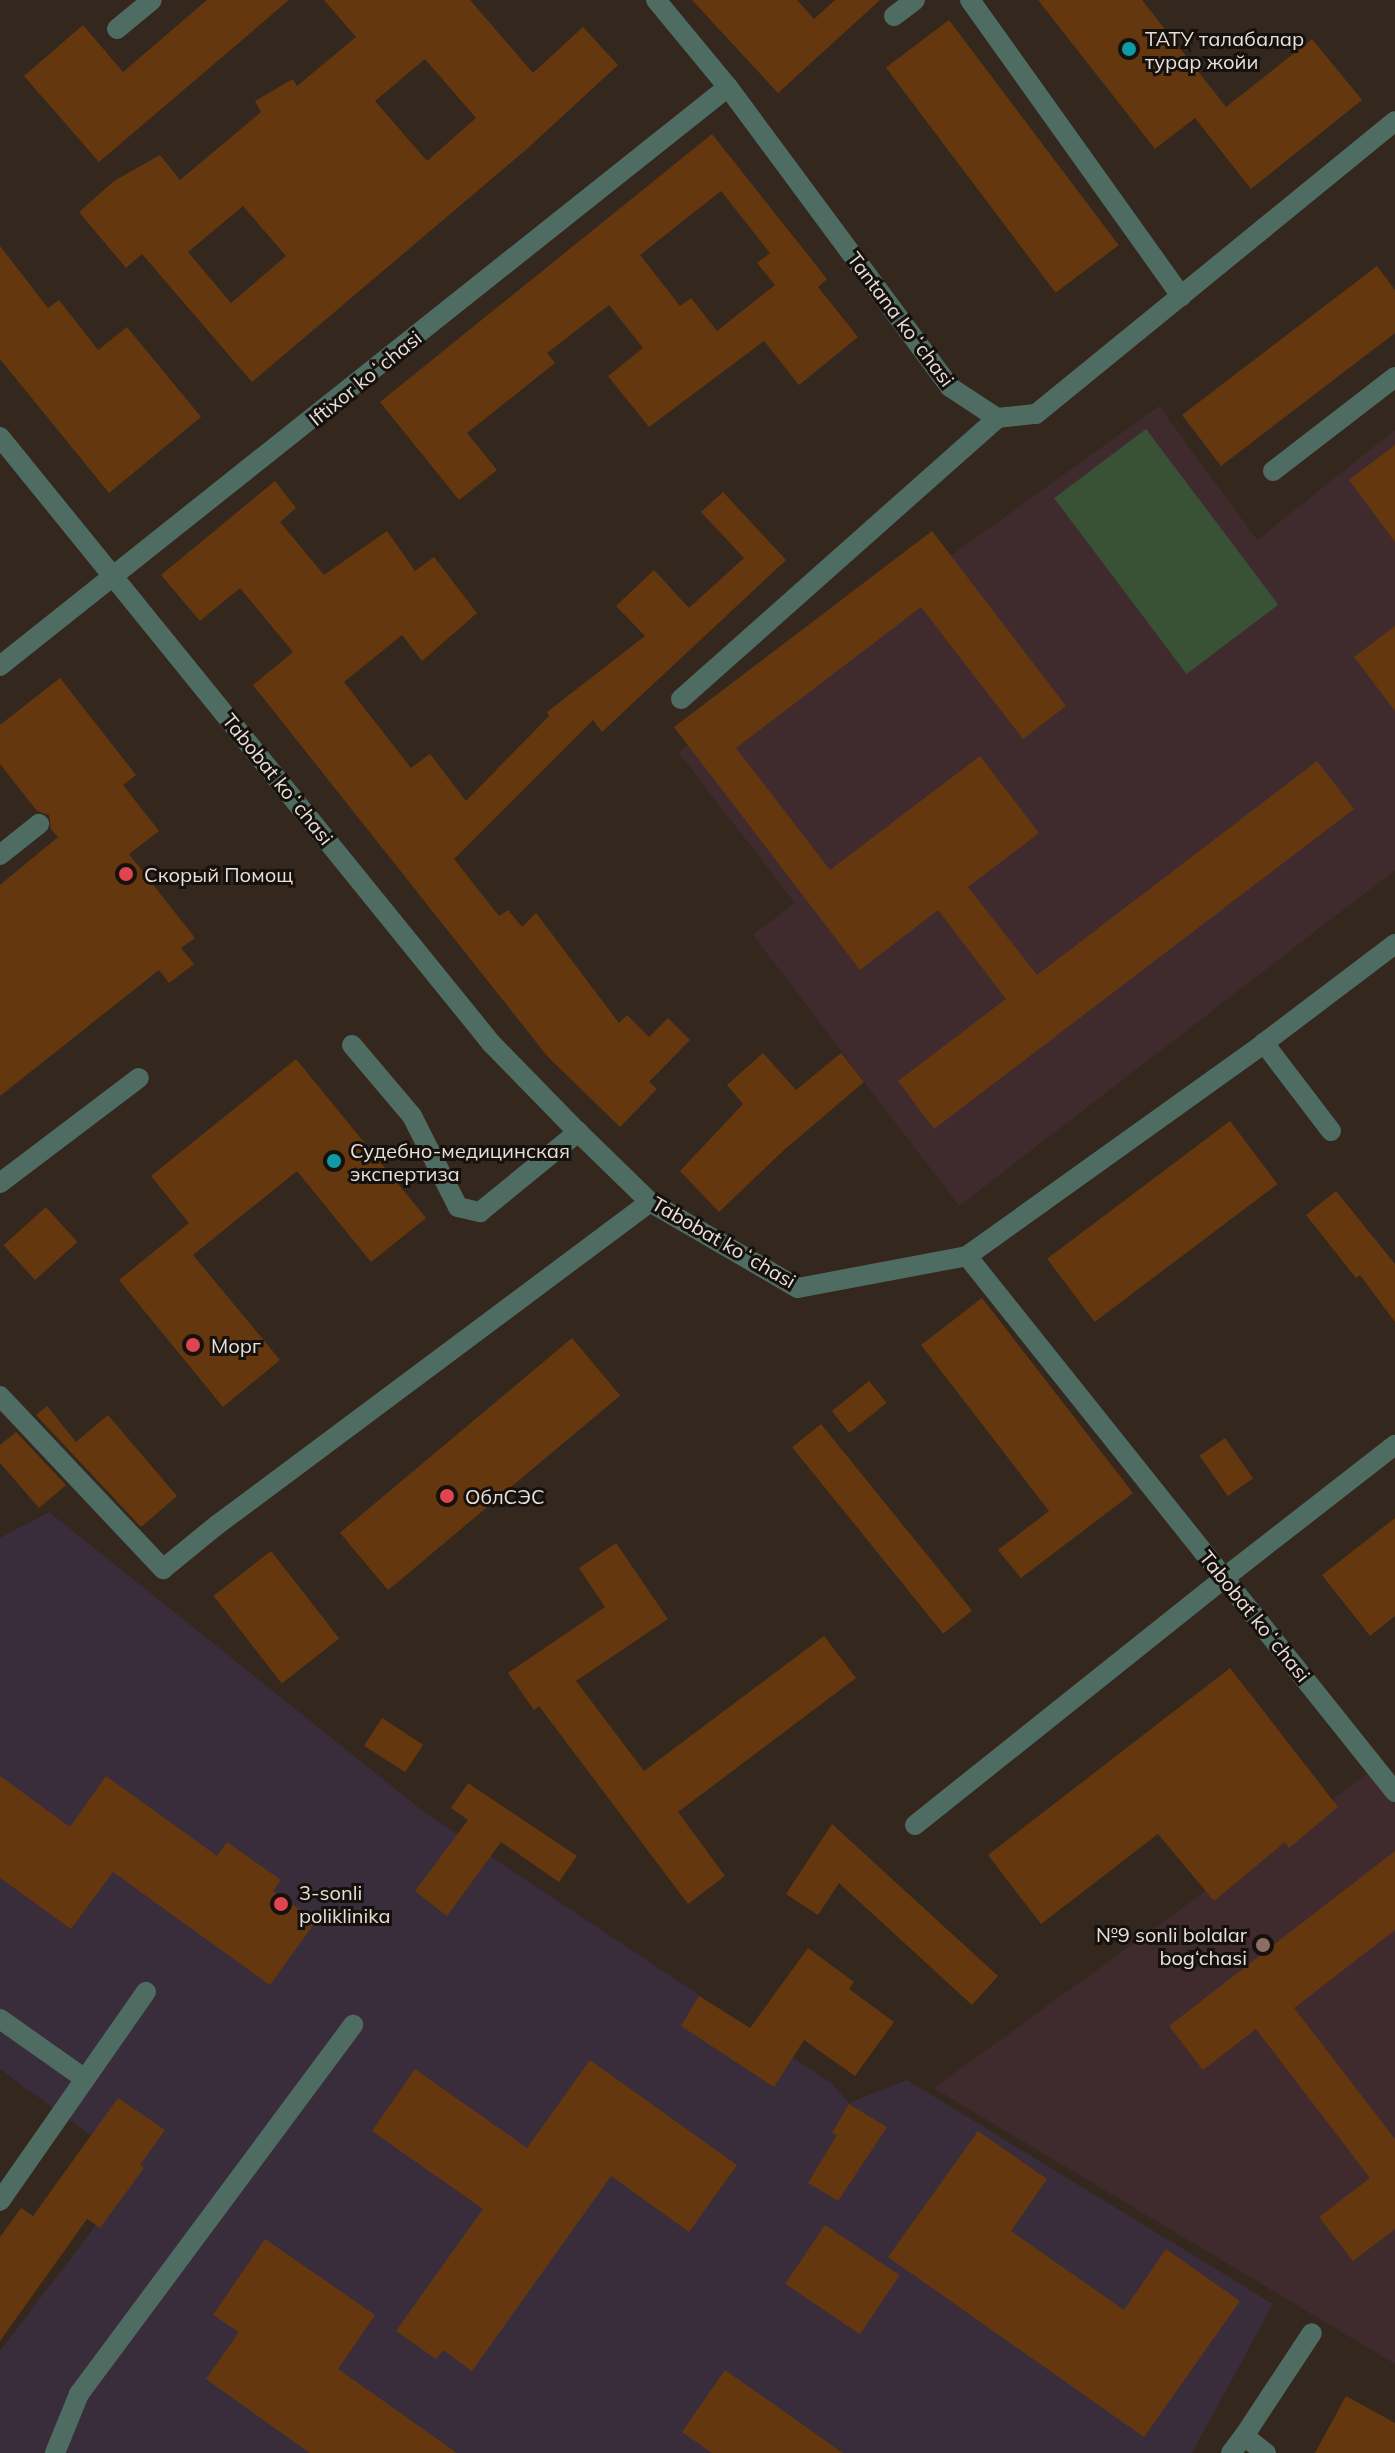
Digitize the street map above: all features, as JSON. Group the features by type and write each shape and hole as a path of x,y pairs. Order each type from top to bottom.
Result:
{"street":[{"path":"117,29 152,0"},
{"name":"Tantana koʻchasi","path":"656,0 728,87 950,387 997,418"},
{"path":"894,16 915,0"},
{"path":"970,0 1181,296"},
{"name":"Iftixor koʻchasi","path":"0,666 115,578 728,87"},
{"path":"681,699 997,418 1036,414 1395,121"},
{"path":"1273,471 1395,377"},
{"name":"Tabobat koʻchasi","path":"0,437 491,1043 650,1202 798,1288 967,1256 1394,1788"},
{"path":"0,855 39,824"},
{"path":"967,1256 1264,1043 1395,944"},
{"path":"1264,1043 1331,1131"},
{"path":"352,1045 412,1116 458,1207 480,1212 578,1132"},
{"path":"0,1183 139,1078"},
{"path":"0,1396 163,1569 650,1202"},
{"path":"915,1825 1395,1445"},
{"path":"0,2201 146,1992"},
{"path":"0,2019 85,2079"},
{"path":"55,2453 79,2394 353,2025"},
{"path":"1231,2453 1312,2333"},
{"path":"1244,2436 1266,2453"}],"shaded area":[{"path":"1159,406 1257,540 1395,430 1395,870 959,1206 753,935 795,903 678,752"},
{"name":"3-sonli poliklinika","path":"49,1512 424,1812 831,2083 849,2103 907,2080 1273,2304 1192,2453 0,2453 0,2351 138,2170 0,2069 0,1538"},
{"name":"№9 sonli bolalar bog‘chasi","path":"1371,1771 1395,1802 1395,2364 934,2088"}],"green space":[{"path":"1146,429 1278,605 1187,674 1054,498"}],"building":[{"path":"207,0 289,0 99,162 24,76 83,25 123,72"},
{"path":"324,0 470,0 533,73 583,27 618,65 528,148 252,382 142,254 126,268 79,212 114,181 160,155 180,180 261,112 255,101 293,79 297,86 356,37","holes":["425,59 476,118 427,161 375,101","243,206 286,256 231,303 188,252"]},
{"path":"692,0 797,0 814,19 835,0 880,0 778,93"},
{"path":"1038,0 1142,0 1226,107 1312,39 1362,100 1251,189 1195,118 1155,149"},
{"path":"949,20 1119,245 1056,293 886,68"},
{"path":"712,134 827,279 818,287 858,337 799,385 764,341 649,427 608,376 643,348 609,305 547,353 555,363 467,433 497,470 459,500 380,402","holes":["721,191 770,253 757,263 775,285 717,331 691,298 680,306 640,255"]},
{"path":"0,246 48,308 59,300 98,350 127,327 201,417 109,493 0,359"},
{"path":"1377,266 1395,290 1395,333 1221,466 1182,415"},
{"path":"1395,445 1395,542 1349,480"},
{"path":"275,481 296,508 280,522 324,575 387,531 415,571 434,557 477,613 422,661 402,635 344,682 411,768 430,754 466,801 549,716 547,712 645,636 616,606 654,570 689,608 744,558 701,512 723,492 786,560 602,732 593,720 454,859 499,916 508,910 522,927 536,913 619,1023 627,1015 649,1037 668,1018 690,1040 649,1082 657,1089 620,1127 548,1057 253,685 293,652 240,588 200,621 161,575"},
{"path":"932,531 1066,706 1023,739 921,607 736,748 830,870 980,756 1039,833 968,887 1037,975 1317,761 1354,809 934,1129 898,1081 1006,999 938,910 860,970 674,727"},
{"path":"1395,626 1395,711 1354,657"},
{"path":"60,678 136,775 123,785 159,831 129,854 195,938 181,948 194,964 169,983 159,970 0,1096 0,885 58,837 51,829 49,815 37,811 0,764 0,725"},
{"path":"763,1053 796,1090 841,1053 864,1082 784,1150 719,1212 680,1171 743,1104 727,1085"},
{"path":"296,1059 426,1218 371,1262 297,1171 193,1255 280,1360 223,1407 119,1280 189,1223 151,1176"},
{"path":"1230,1121 1278,1184 1095,1322 1047,1259"},
{"path":"1336,1191 1395,1264 1395,1322 1360,1275 1356,1278 1306,1215"},
{"path":"46,1207 77,1242 35,1280 4,1245"},
{"path":"982,1298 1133,1493 1021,1578 998,1550 1049,1511 921,1345"},
{"path":"572,1338 620,1395 388,1590 340,1533"},
{"path":"869,1381 887,1403 849,1433 832,1411"},
{"path":"47,1406 76,1442 108,1415 177,1496 141,1527 36,1415"},
{"path":"821,1424 972,1611 943,1634 792,1447"},
{"path":"16,1432 66,1485 39,1508 0,1463 0,1445"},
{"path":"1225,1438 1253,1478 1228,1496 1200,1456"},
{"path":"1395,1518 1395,1616 1370,1636 1322,1575"},
{"path":"616,1543 668,1619 576,1681 644,1771 824,1636 856,1678 678,1812 725,1876 688,1904 539,1706 534,1710 508,1673 605,1607 579,1568"},
{"path":"271,1551 339,1638 282,1683 213,1596"},
{"path":"1230,1668 1338,1807 1289,1848 1285,1842 1214,1901 1158,1834 1041,1924 988,1855"},
{"path":"382,1718 423,1745 405,1772 364,1746"},
{"path":"0,1776 70,1827 106,1776 217,1856 227,1842 281,1880 273,1891 316,1921 270,1985 113,1872 71,1929 0,1878"},
{"path":"468,1783 577,1856 559,1882 501,1842 447,1916 415,1891 468,1820 451,1808"},
{"path":"832,1824 998,1976 972,2005 839,1883 818,1915 786,1894"},
{"path":"1395,1851 1395,1930 1294,2008 1395,2139 1395,2229 1353,2261 1319,2217 1370,2178 1256,2029 1203,2070 1169,2026"},
{"path":"808,1948 854,1982 849,1989 894,2022 855,2076 804,2040 774,2087 681,2026 699,1996 750,2028"},
{"path":"590,2060 737,2165 689,2232 611,2176 472,2371 443,2350 436,2359 396,2331 483,2209 372,2131 415,2069 527,2148"},
{"path":"118,2098 165,2130 140,2165 144,2168 100,2228 87,2219 0,2341 0,2237 21,2208 33,2216"},
{"path":"849,2104 887,2127 838,2201 808,2183 837,2135 832,2133"},
{"path":"978,2131 1047,2179 1011,2231 1124,2310 1166,2249 1240,2301 1144,2437 888,2257"},
{"path":"825,2225 900,2275 860,2334 785,2284"},
{"path":"265,2239 375,2315 338,2369 457,2453 310,2453 206,2379 239,2332 213,2315"},
{"path":"725,2370 843,2453 712,2453 682,2432"},
{"path":"1346,2396 1395,2423 1395,2453 1315,2453"}],"place":[{"name":"ТАТУ талабалар турар жойи","path":"1129,49"},
{"name":"Скорый Помощ","path":"126,874"},
{"name":"Судебно-медицинская экспертиза","path":"334,1161"},
{"name":"Морг","path":"193,1345"},
{"name":"ОблСЭС","path":"447,1496"},
{"name":"3-sonli poliklinika","path":"281,1904"},
{"name":"№9 sonli bolalar bog‘chasi","path":"1263,1945"}]}
